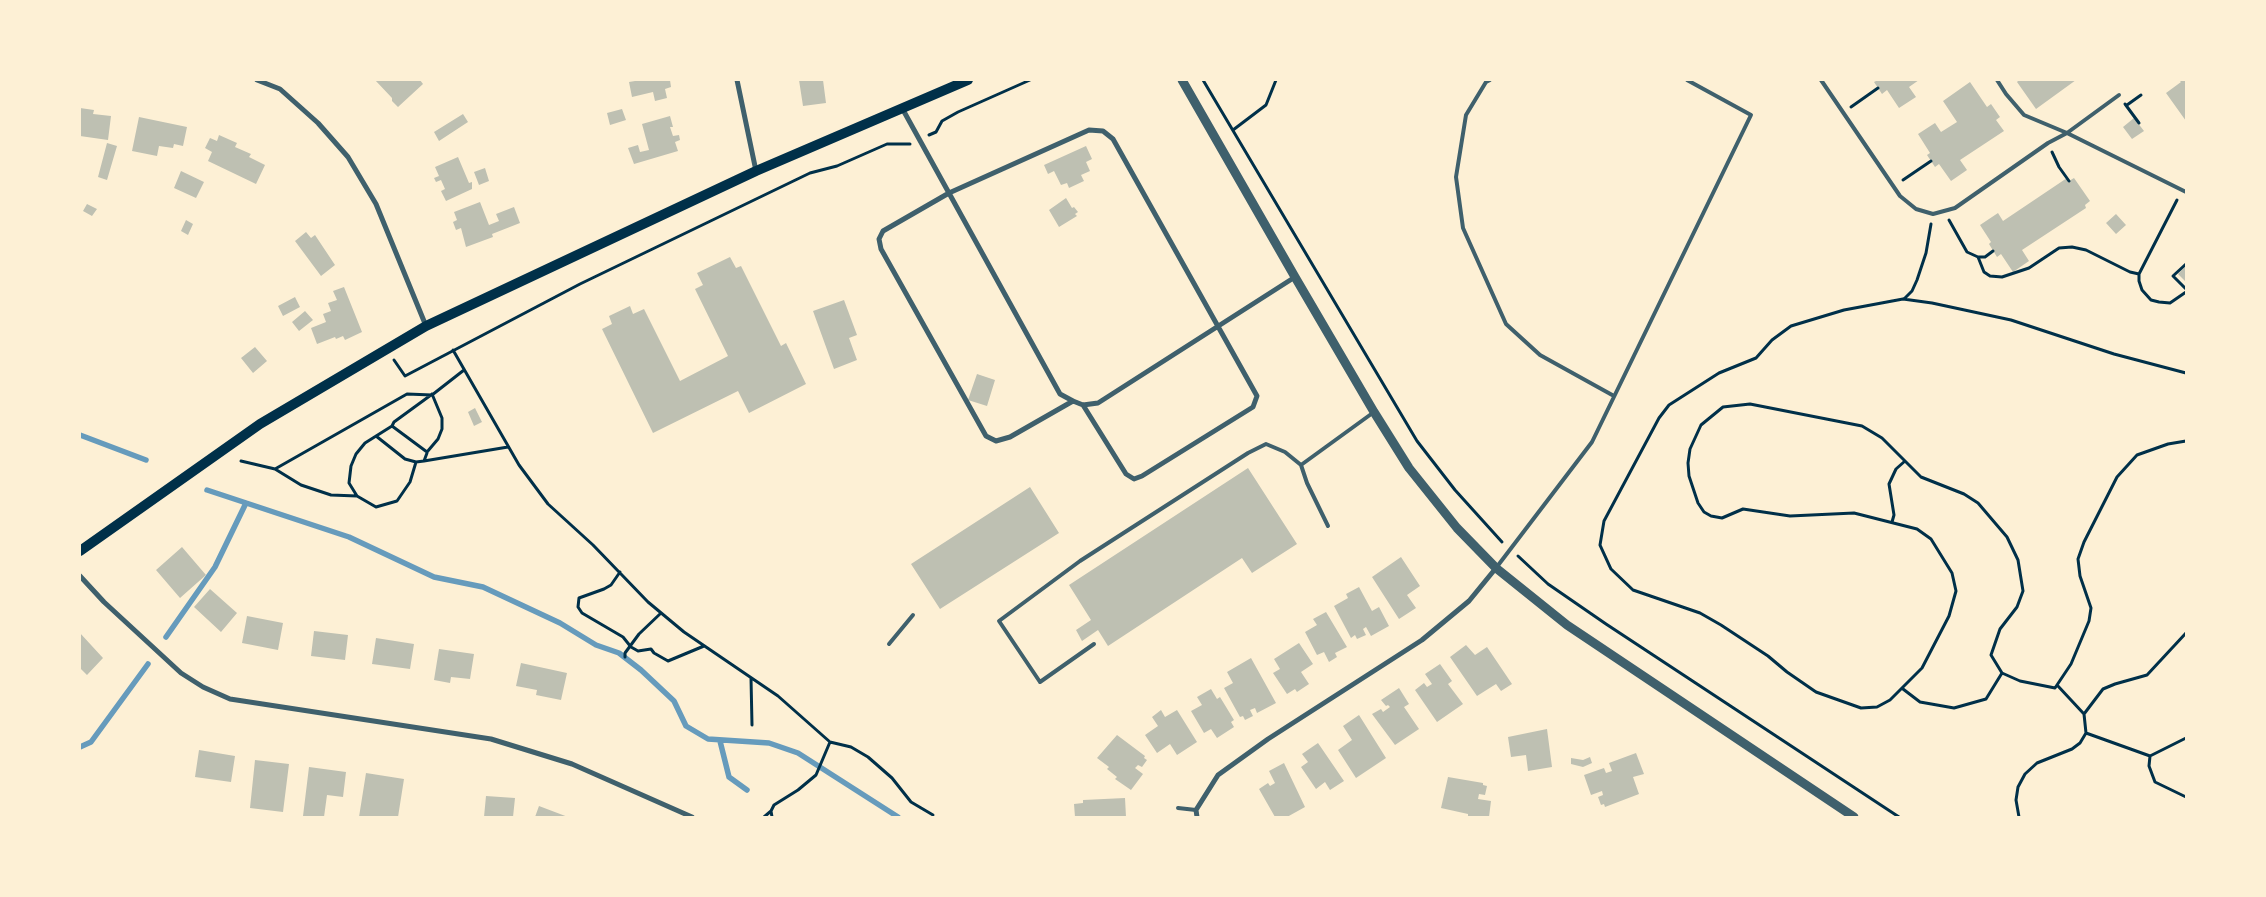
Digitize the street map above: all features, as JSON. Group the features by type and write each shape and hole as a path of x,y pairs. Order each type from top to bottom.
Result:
{"main road":[{"path":"80,551 260,424 426,326 756,171 968,80"}],"street":[{"path":"257,80 280,89 318,123 348,157 376,204 426,326"},
{"path":"737,80 756,171"},
{"path":"1182,80 1294,277 1374,412 1409,468 1457,528 1496,568 1567,625 1854,817"},
{"path":"902,108 1060,394 1073,401 1083,405 1098,403 1219,327 1294,277"},
{"path":"1073,401 1010,437 996,440 986,436 881,249 879,239 883,231 949,193 1089,130 1103,131 1113,139 1257,396 1253,407 1142,476 1134,478 1126,474 1083,405"},
{"path":"1197,817 1196,810 1218,775 1268,739 1422,640 1469,601 1496,568"},
{"path":"80,576 104,602 181,673 203,687 230,699 491,739 572,764 692,817"}],"lane":[{"path":"1490,80 1486,82 1466,115 1456,177 1463,228 1506,324 1540,355 1614,396"},
{"path":"1496,568 1592,442 1751,115 1687,80"},
{"path":"1821,80 1900,196 1916,209 1933,214 1955,208 2048,143 2067,133 2119,95"},
{"path":"1997,80 2024,115 2067,133 2184,191"},
{"path":"1301,465 1374,412"},
{"path":"1094,644 1040,682 998,621 1080,561 1248,453 1266,444 1285,452 1301,465 1307,483 1328,526"},
{"path":"889,644 913,615"},
{"path":"1178,808 1196,810"}],"path":[{"path":"387,349 405,376 580,284 810,173 837,166 888,144 907,145 936,132 942,121 958,112 1030,80"},
{"path":"1203,80 1417,441 1454,490 1510,549 1548,584 1899,817"},
{"path":"1233,130 1266,105 1276,80"},
{"path":"1843,113 1878,88"},
{"path":"2126,106 2141,95"},
{"path":"2048,143 2059,168 2069,181"},
{"path":"1894,186 1931,161"},
{"path":"2184,191 2139,274 2142,290 2151,300 2170,304 2186,291 2174,276 2186,264"},
{"path":"1946,212 1951,225 1967,252 1978,257 1985,256 1993,251"},
{"path":"1903,299 1912,291 1917,280 1926,253 1933,214"},
{"path":"1978,257 1984,272 1990,276 2002,277 2029,268 2059,248 2072,247 2086,250 2130,272 2139,274"},
{"path":"2186,373 2114,354 2011,320 1903,299 1844,310 1791,326 1772,340 1756,358 1719,373 1669,405 1604,521 1600,545 1611,569 1633,590 1700,614 1721,625 1768,656 1816,692 1861,708 1877,707 1890,700 1903,689 1922,668 1949,616 1956,590 1952,573 1931,540 1917,529 1854,513 1790,516 1743,509 1722,518 1711,516 1704,512 1698,503 1689,476 1690,448 1701,425 1723,408 1750,404 1862,426 1882,438 1921,477 1964,494 1978,503 2007,537 2018,560 2022,591 2016,607 2000,629 1991,656 2002,672 2020,681 2055,688 2071,664 2089,621 2091,608 2080,576 2078,558 2084,542 2117,477 2137,455 2168,444 2186,441"},
{"path":"453,350 519,465 548,504 593,544 661,613 704,646 778,696 830,742 851,747 868,757 892,778 911,802 933,815"},
{"path":"357,496 350,483 351,466 356,454 365,443 392,426 394,422 464,370"},
{"path":"275,469 407,394 432,394"},
{"path":"424,461 427,452 438,439 442,429 442,418 432,394"},
{"path":"392,426 427,452"},
{"path":"376,436 405,459 416,462 508,447"},
{"path":"241,461 275,469 301,485 331,494 357,496 376,508 397,501 410,482 416,462"},
{"path":"1892,522 1894,515 1889,484 1896,469 1905,461"},
{"path":"620,572 611,585 579,598 577,603 582,613 623,637 631,647 638,650 651,649 654,653 668,661 704,646"},
{"path":"625,657 625,653 639,634 661,613"},
{"path":"2084,714 2103,689 2147,676 2186,634"},
{"path":"1903,689 1920,702 1954,708 1986,699 2002,672"},
{"path":"751,678 752,726"},
{"path":"2019,817 2016,800 2018,787 2024,774 2037,762 2072,749 2080,742 2086,732 2084,714 2057,685"},
{"path":"2086,732 2150,756"},
{"path":"2186,738 2160,749 2150,756 2149,766 2155,782 2186,797"},
{"path":"764,817 771,811 774,805 798,790 816,775 830,742"},
{"path":"771,811 772,817"}],"building":[{"path":"375,80 420,80 423,84 398,107"},
{"path":"670,80 671,87 665,89 667,98 655,101 653,92 632,97 629,82"},
{"path":"799,80 823,80 826,103 803,106"},
{"path":"1878,80 1919,80 1909,87 1916,97 1899,108 1887,90 1882,94 1874,82"},
{"path":"2019,80 2076,80 2036,109 2017,82"},
{"path":"2179,80 2186,80 2186,121 2166,93 2181,82"},
{"path":"1970,82 1987,107 1991,104 2000,117 1996,120 2004,131 1960,160 1967,170 1951,181 1939,164 1935,167 1927,155 1930,153 1918,134 1935,123 1941,132 1957,122 1943,101"},
{"path":"80,108 94,110 93,114 111,116 108,140 80,136"},
{"path":"622,109 626,120 610,125 607,113"},
{"path":"463,114 468,122 439,141 434,132"},
{"path":"670,116 673,127 670,127 673,136 679,135 680,140 675,142 678,151 634,164 628,148 638,145 640,152 649,150 642,124"},
{"path":"139,117 187,127 183,146 174,144 173,148 159,146 157,156 132,151"},
{"path":"2134,118 2144,131 2132,139 2123,127"},
{"path":"219,135 237,143 235,147 251,154 249,157 265,165 256,184 208,161 212,152 205,148 210,138 217,141"},
{"path":"107,143 117,146 107,180 98,177"},
{"path":"1086,146 1092,159 1086,162 1090,171 1081,175 1084,181 1069,188 1067,183 1061,185 1054,171 1048,174 1044,165"},
{"path":"458,157 469,183 472,182 472,189 446,201 441,191 445,189 441,180 436,182 434,178 439,176 435,167"},
{"path":"485,168 489,181 479,185 474,172"},
{"path":"181,171 204,182 196,198 174,188"},
{"path":"2067,178 2069,181 2074,178 2090,201 2085,205 2086,208 2022,250 2029,261 2013,272 2001,254 1997,257 1989,244 1991,242 1980,225 1998,213 2003,221"},
{"path":"1066,198 1072,208 1074,207 1078,212 1075,214 1077,216 1059,227 1049,210"},
{"path":"480,202 489,225 499,221 496,214 514,207 520,223 492,234 493,237 466,247 461,228 456,230 453,222 457,220 454,212"},
{"path":"87,204 97,209 92,216 83,211"},
{"path":"2116,214 2126,225 2116,234 2106,223"},
{"path":"186,220 193,224 188,235 181,231"},
{"path":"306,232 311,238 315,235 335,265 321,276 295,241"},
{"path":"730,257 736,268 741,266 781,346 786,343 806,384 749,413 738,391 653,433 602,329 612,324 609,316 630,306 633,314 644,309 680,381 728,356 695,289 703,285 697,273"},
{"path":"2186,266 2186,282 2178,274"},
{"path":"344,287 362,332 345,340 343,336 336,339 335,337 317,344 311,328 326,322 323,314 331,311 328,303 337,300 333,291"},
{"path":"295,297 300,307 283,316 278,306"},
{"path":"844,300 857,335 849,338 857,360 834,369 813,311"},
{"path":"305,311 313,320 299,331 292,322"},
{"path":"255,347 267,361 253,373 241,358"},
{"path":"977,374 995,380 987,406 968,400"},
{"path":"475,408 482,422 474,426 468,412"},
{"path":"1248,468 1297,544 1252,573 1242,558 1108,646 1098,630 1082,641 1076,630 1091,620 1069,585"},
{"path":"1030,487 1059,533 940,609 911,564"},
{"path":"182,547 206,575 180,598 156,570"},
{"path":"1401,557 1420,586 1407,595 1416,608 1399,619 1372,577"},
{"path":"1359,587 1372,611 1379,607 1389,626 1371,636 1366,627 1363,629 1366,635 1357,639 1355,635 1351,638 1334,606 1348,598 1346,594"},
{"path":"210,589 237,613 221,632 194,607"},
{"path":"1326,612 1347,647 1335,653 1337,657 1329,662 1324,652 1317,655 1305,632 1317,625 1313,619"},
{"path":"247,616 283,623 278,650 242,643"},
{"path":"314,631 348,635 345,660 311,656"},
{"path":"80,633 103,658 87,675 80,668"},
{"path":"376,638 414,644 410,669 372,664"},
{"path":"1299,643 1313,664 1301,672 1309,684 1297,692 1295,689 1287,694 1273,673 1280,669 1274,659"},
{"path":"1466,645 1475,655 1487,647 1512,684 1501,691 1496,684 1477,696 1450,657"},
{"path":"439,649 474,654 470,679 451,677 450,683 434,680"},
{"path":"1251,658 1276,703 1257,713 1255,708 1250,710 1253,716 1245,720 1243,716 1240,717 1224,688 1233,683 1227,672"},
{"path":"521,663 567,673 561,700 536,695 537,690 516,686"},
{"path":"1440,664 1452,681 1448,684 1463,704 1437,722 1415,690 1424,683 1427,687 1432,684 1425,674"},
{"path":"1399,688 1409,704 1404,707 1419,729 1395,745 1372,714 1381,709 1383,712 1390,707 1386,706 1381,700"},
{"path":"1211,689 1217,699 1220,697 1234,720 1231,722 1234,727 1217,738 1211,729 1204,733 1191,711 1202,705 1197,697"},
{"path":"1161,710 1165,717 1177,710 1197,742 1177,755 1170,744 1157,753 1145,735 1158,726 1152,717"},
{"path":"1359,715 1386,758 1356,778 1338,750 1352,740 1343,726"},
{"path":"1547,729 1552,767 1528,771 1526,755 1511,757 1508,737"},
{"path":"1117,735 1145,756 1144,758 1147,760 1142,767 1138,765 1135,768 1143,774 1131,790 1115,779 1117,777 1107,769 1109,767 1097,758"},
{"path":"1318,743 1344,781 1330,790 1325,782 1316,789 1301,767 1308,762 1302,754"},
{"path":"199,750 235,756 231,782 195,777"},
{"path":"1636,753 1644,774 1633,777 1639,794 1605,807 1604,804 1601,805 1598,797 1603,795 1602,791 1591,795 1584,775 1604,768 1606,773 1612,771 1609,763"},
{"path":"1590,757 1592,763 1583,767 1571,764 1571,758 1583,760"},
{"path":"255,760 289,764 283,812 250,808"},
{"path":"1284,763 1305,807 1287,817 1275,817 1259,789 1268,783 1270,786 1275,783 1269,771"},
{"path":"309,767 346,772 343,797 327,795 324,817 303,816"},
{"path":"366,773 404,779 398,817 359,817"},
{"path":"1448,777 1483,783 1483,785 1487,786 1485,795 1479,794 1478,799 1491,801 1489,817 1468,817 1468,814 1441,808"},
{"path":"486,796 515,798 513,817 484,817"},
{"path":"1125,798 1126,817 1075,817 1074,804 1083,803 1083,800"},
{"path":"539,806 568,817 535,817"}],"waterway":[{"path":"80,435 146,460"},
{"path":"207,490 349,537 434,577 483,587 560,623 596,645 619,653 641,670 674,701 686,726 708,739 769,743 798,753 898,817"},
{"path":"166,637 215,567 246,503"},
{"path":"80,747 91,742 148,664"},
{"path":"720,741 729,777 747,790"}]}
